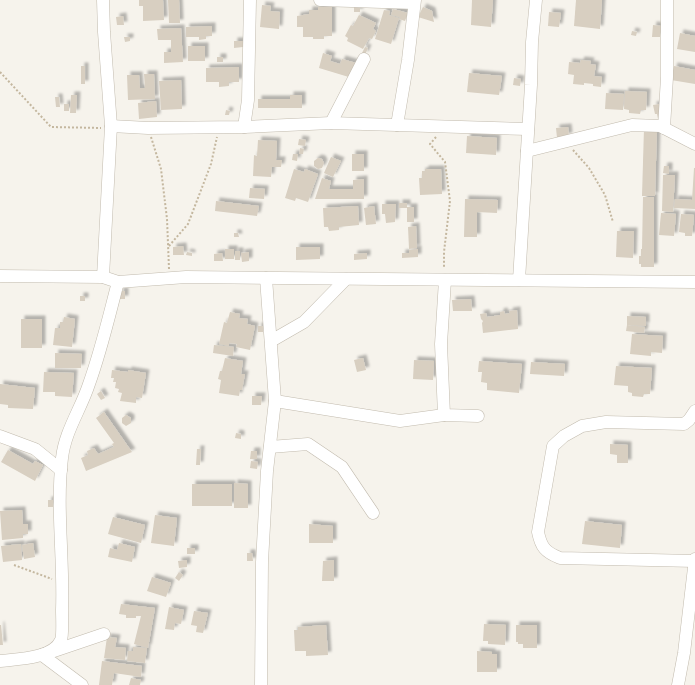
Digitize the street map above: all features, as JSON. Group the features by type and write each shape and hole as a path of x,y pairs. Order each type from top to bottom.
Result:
{"street":[{"path":"103,0 111,126 103,277"},
{"path":"244,127 248,100 250,0"},
{"path":"320,0 414,2 408,60 397,125"},
{"path":"519,280 531,85 532,42 536,0"},
{"path":"664,128 667,77 667,0"},
{"path":"331,123 364,59"},
{"path":"111,126 148,128 219,128 331,123 528,129"},
{"path":"527,151 632,125 660,126 695,144"},
{"path":"0,276 103,277 118,282 186,277 695,282"},
{"path":"261,685 262,562 270,447 275,401 272,340 266,278"},
{"path":"272,340 304,322 346,279"},
{"path":"444,415 441,344 445,280"},
{"path":"42,656 51,651 61,640 61,470 65,443 70,426 80,409 100,354 118,282"},
{"path":"275,401 400,421 444,415 478,416"},
{"path":"678,685 684,654 695,560 560,558 549,553 540,544 538,532 553,446 564,436 582,426 606,422 684,424 689,420 695,411"},
{"path":"0,436 35,449 61,470"},
{"path":"270,447 308,444 342,467 373,513"},
{"path":"0,661 42,656 104,634"},
{"path":"42,656 82,685"}],"path":[{"path":"0,72 51,127 96,128 111,126"},
{"path":"445,280 444,252 450,201 445,162 430,144 446,127"},
{"path":"148,128 161,169 167,219 169,278"},
{"path":"168,246 188,224 211,164 219,128"},
{"path":"566,142 589,168 605,195 613,222"},
{"path":"14,565 62,582"}],"building":[{"path":"139,0 163,0 164,20 143,21 143,6 139,6"},
{"path":"168,0 179,0 180,23 169,23"},
{"path":"472,0 493,0 491,27 471,25"},
{"path":"576,0 602,0 600,29 574,26"},
{"path":"262,5 271,6 270,11 280,12 279,29 260,27"},
{"path":"354,5 360,6 360,12 354,12"},
{"path":"318,7 332,7 332,36 324,36 324,39 303,37 303,27 297,27 297,16 309,14 309,10 318,10"},
{"path":"423,7 432,11 434,22 418,17"},
{"path":"393,9 408,13 405,21 399,19 400,17 391,15"},
{"path":"384,10 390,11 389,15 399,18 391,44 375,39"},
{"path":"549,12 561,13 559,27 548,26"},
{"path":"359,15 376,23 373,29 376,31 372,39 369,38 363,49 347,41 348,38 345,36"},
{"path":"123,16 124,25 117,25 116,17"},
{"path":"653,25 661,26 660,37 652,37"},
{"path":"212,26 212,36 206,36 206,39 199,40 199,37 186,37 186,27"},
{"path":"181,28 183,62 164,63 164,52 171,52 171,40 158,40 157,29"},
{"path":"632,31 637,32 636,36 631,35"},
{"path":"680,33 695,36 695,52 677,49"},
{"path":"124,37 130,37 130,41 125,42"},
{"path":"234,41 243,41 243,47 234,48"},
{"path":"188,46 205,46 205,61 188,61"},
{"path":"365,47 368,48 365,55 362,53"},
{"path":"323,53 332,56 330,61 340,64 342,59 356,63 352,78 319,68"},
{"path":"217,57 223,57 223,62 217,62"},
{"path":"581,60 591,61 590,64 596,65 594,76 602,77 601,87 584,83 584,85 573,84 574,75 568,74 569,62 580,63"},
{"path":"81,66 85,66 85,84 81,84"},
{"path":"674,66 695,70 695,84 671,80"},
{"path":"239,67 239,82 229,82 229,86 219,87 219,82 206,82 206,68"},
{"path":"469,73 502,76 499,95 467,92"},
{"path":"144,74 154,74 155,99 128,100 127,75 139,75 140,88 145,88"},
{"path":"514,78 521,79 520,86 513,85"},
{"path":"181,80 182,109 161,110 159,81"},
{"path":"625,91 647,92 646,110 641,110 640,114 629,113 629,110 624,109"},
{"path":"606,93 624,94 623,110 605,109"},
{"path":"71,95 77,95 76,113 70,113"},
{"path":"290,95 302,95 302,108 258,108 258,99 290,99"},
{"path":"55,97 59,97 60,107 56,107"},
{"path":"156,101 157,117 139,119 138,103"},
{"path":"64,104 69,104 69,111 64,111"},
{"path":"659,104 662,118 658,119 653,105"},
{"path":"226,110 230,111 229,115 225,115"},
{"path":"568,127 569,136 557,138 556,128"},
{"path":"644,128 657,128 655,196 642,196"},
{"path":"467,136 497,138 496,155 466,153"},
{"path":"299,139 306,140 305,146 298,145"},
{"path":"258,140 277,141 276,160 282,160 281,167 272,167 271,177 253,176 254,155 257,156"},
{"path":"300,148 304,149 303,154 299,154"},
{"path":"293,154 298,154 297,161 292,160"},
{"path":"352,154 364,154 364,171 352,171"},
{"path":"331,157 341,161 333,177 324,173"},
{"path":"318,158 322,159 324,163 322,168 318,169 314,166 314,161"},
{"path":"664,166 669,166 669,174 663,173"},
{"path":"694,168 695,209 674,208 675,199 692,200"},
{"path":"294,169 304,172 305,169 318,174 308,202 296,198 295,201 285,198"},
{"path":"425,169 441,169 442,194 420,195 419,178 422,178 422,171 425,171"},
{"path":"663,175 675,175 673,212 662,211"},
{"path":"322,178 331,181 329,189 353,189 353,180 364,179 364,199 315,199"},
{"path":"250,188 265,189 264,199 249,198"},
{"path":"643,197 654,197 654,267 641,267 641,264 639,264 639,256 641,256 642,249"},
{"path":"465,199 498,200 497,213 477,212 477,237 464,237"},
{"path":"216,201 259,206 257,216 215,211"},
{"path":"399,203 407,203 407,207 414,207 414,222 407,222 407,208 399,208"},
{"path":"382,204 396,204 395,222 386,223 385,214 382,214"},
{"path":"358,206 359,225 339,227 339,230 329,231 328,227 324,227 323,208"},
{"path":"374,206 376,224 366,225 364,208"},
{"path":"661,213 676,214 674,236 659,235"},
{"path":"681,214 694,215 692,236 685,236 685,233 679,232"},
{"path":"416,226 417,248 409,249 408,227"},
{"path":"617,231 634,231 633,258 616,257"},
{"path":"234,233 238,233 239,237 234,237"},
{"path":"183,246 184,255 173,255 173,247"},
{"path":"296,247 320,247 320,259 296,260"},
{"path":"225,249 234,249 234,259 225,259"},
{"path":"418,249 418,257 402,258 402,253 409,253 409,250"},
{"path":"235,251 240,251 240,260 235,260"},
{"path":"187,252 192,253 192,256 186,255"},
{"path":"249,252 249,261 242,262 241,253"},
{"path":"222,253 223,261 214,261 214,254"},
{"path":"367,253 367,259 354,260 354,254"},
{"path":"120,291 125,291 125,299 120,299"},
{"path":"80,296 85,296 85,301 80,301"},
{"path":"471,299 472,311 453,311 452,300"},
{"path":"517,310 518,329 483,333 483,321 480,314 486,313 487,317 500,315 500,312 504,311 505,314 510,313 509,311"},
{"path":"230,312 240,314 239,318 248,319 247,324 255,326 250,350 236,347 237,344 229,343 229,346 219,344 224,322 227,323"},
{"path":"627,316 646,317 646,326 627,325"},
{"path":"64,317 75,319 72,347 53,345 55,328 60,328 60,322 63,322"},
{"path":"21,319 42,319 42,348 21,348"},
{"path":"627,325 645,327 644,333 626,331"},
{"path":"258,326 263,326 263,332 258,332"},
{"path":"632,334 663,336 662,353 651,352 651,356 630,354"},
{"path":"214,345 234,347 233,356 213,353"},
{"path":"55,353 82,354 81,368 55,368"},
{"path":"225,358 243,361 241,374 245,374 242,390 240,390 239,396 219,393 221,380 218,379 220,371 222,371"},
{"path":"363,358 366,370 357,372 354,360"},
{"path":"414,360 434,361 433,380 413,379"},
{"path":"479,361 522,364 519,393 487,390 487,383 481,382 482,372 478,372"},
{"path":"531,362 565,364 564,376 530,374"},
{"path":"616,366 652,368 650,394 644,394 643,397 632,396 632,393 628,392 628,386 614,385"},
{"path":"112,370 128,372 128,370 146,373 142,398 136,397 136,403 120,401 122,393 118,392 119,389 115,388 116,382 113,382 114,378 111,378"},
{"path":"44,372 74,373 72,397 55,396 55,392 43,392"},
{"path":"0,384 35,388 33,409 8,408 8,405 0,404"},
{"path":"101,391 105,398 101,400 97,394"},
{"path":"252,396 262,396 261,405 252,405"},
{"path":"104,412 132,452 86,471 81,458 88,455 87,451 94,448 98,454 114,447 112,444 114,443 96,418"},
{"path":"126,415 131,418 131,423 126,426 122,423 122,418"},
{"path":"236,433 241,434 241,439 235,438"},
{"path":"610,444 628,445 628,463 617,463 617,455 610,454"},
{"path":"197,449 201,449 200,465 196,465"},
{"path":"8,450 33,464 35,461 43,465 35,481 1,462"},
{"path":"251,451 257,451 257,459 250,459"},
{"path":"251,461 258,462 257,469 250,468"},
{"path":"234,483 248,484 248,508 234,508"},
{"path":"192,484 232,484 232,506 192,506"},
{"path":"48,500 53,500 53,507 48,507"},
{"path":"22,510 23,524 28,524 28,534 23,534 23,538 2,540 0,511"},
{"path":"155,515 177,518 174,546 151,543"},
{"path":"113,517 145,525 141,543 108,534"},
{"path":"585,521 622,525 620,548 582,544"},
{"path":"309,524 333,526 333,543 309,543"},
{"path":"33,543 35,557 24,559 22,545"},
{"path":"119,543 135,547 132,562 108,557 110,548 117,550"},
{"path":"21,544 22,560 3,562 1,546"},
{"path":"187,548 195,548 195,554 187,554"},
{"path":"247,553 252,553 253,561 247,561"},
{"path":"187,560 187,567 179,568 178,561"},
{"path":"334,560 334,581 322,581 323,561"},
{"path":"179,572 183,575 179,581 175,578"},
{"path":"152,577 171,583 166,597 147,591"},
{"path":"121,604 155,608 148,648 134,644 141,616 136,616 136,618 126,618 126,615 119,614"},
{"path":"169,607 184,610 181,624 175,623 174,630 165,629"},
{"path":"194,611 208,613 203,633 196,632 197,626 191,625"},
{"path":"484,624 506,625 505,645 488,644 488,641 483,641"},
{"path":"1,625 3,645 0,645"},
{"path":"326,625 328,655 306,656 306,651 295,651 294,630 298,630 298,627"},
{"path":"516,625 537,625 537,648 523,648 523,644 518,644 518,642 516,642"},
{"path":"107,637 117,638 115,647 126,648 125,660 104,658"},
{"path":"133,647 147,648 145,663 127,661 128,651 133,651"},
{"path":"477,651 492,652 492,654 497,654 497,672 477,672"},
{"path":"102,661 142,666 141,677 114,673 112,685 99,685"},
{"path":"131,678 141,680 140,685 129,685"}]}
